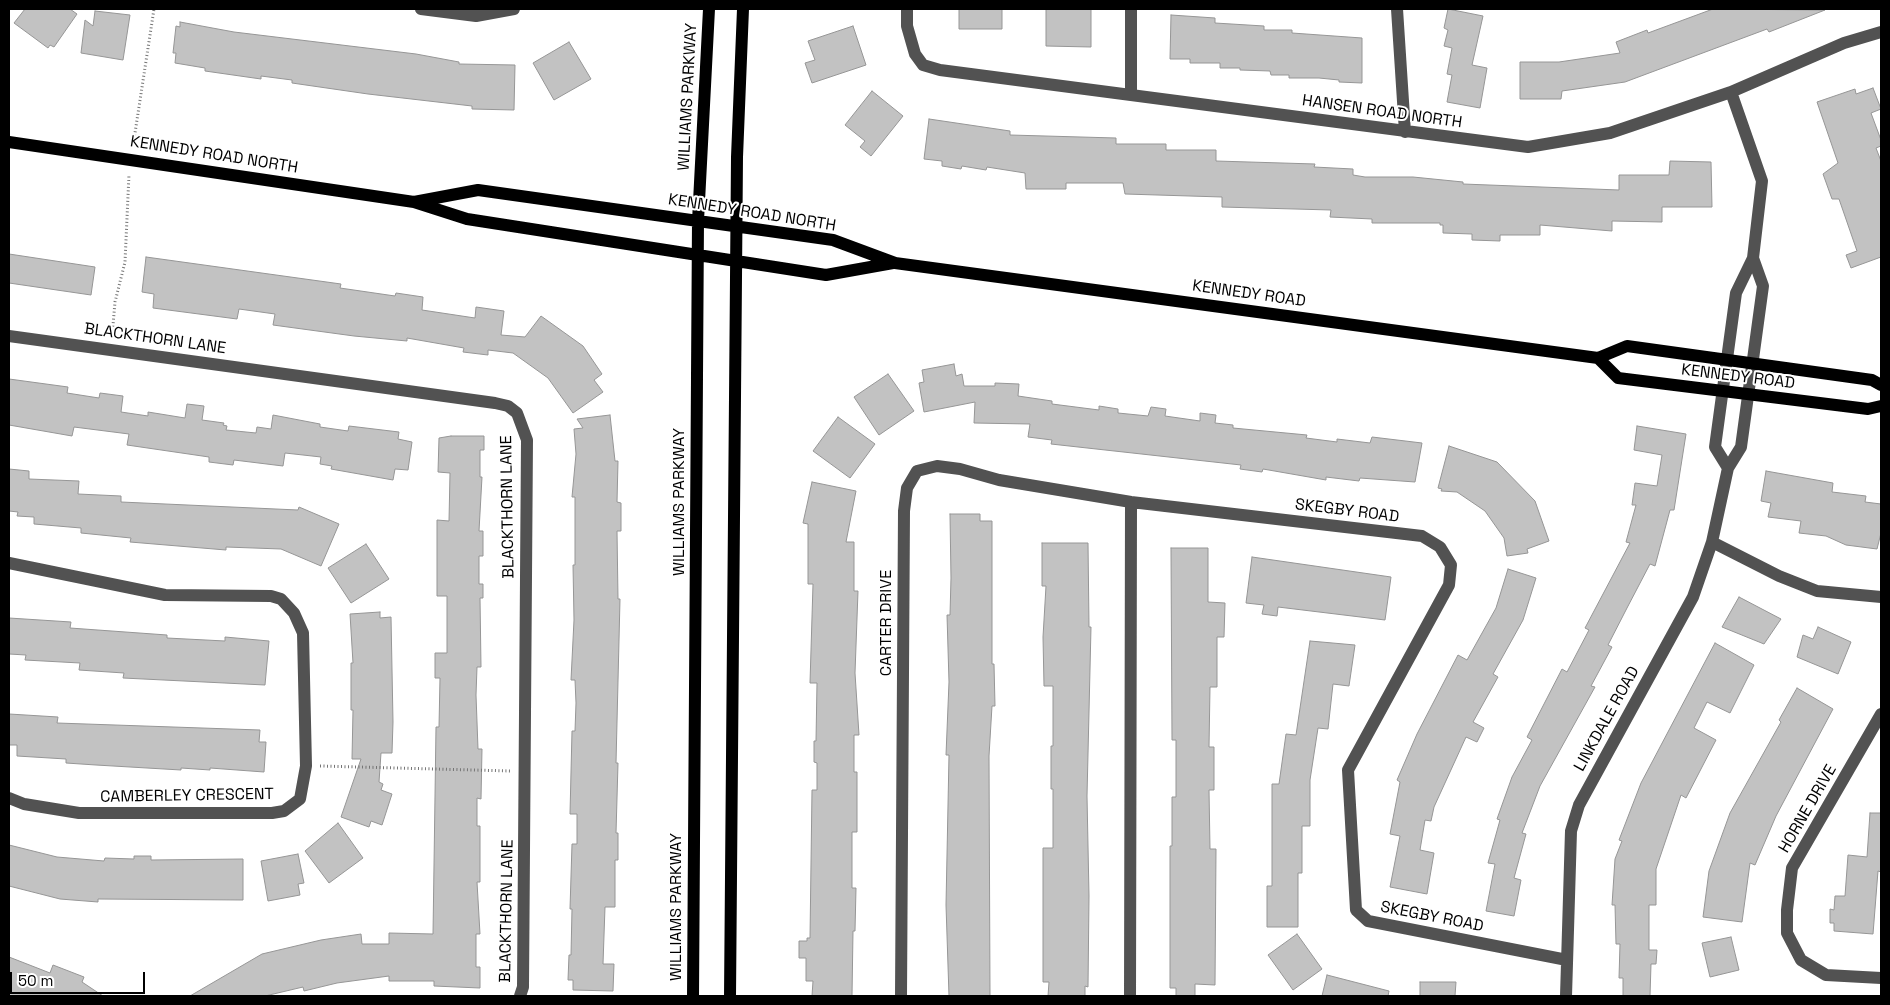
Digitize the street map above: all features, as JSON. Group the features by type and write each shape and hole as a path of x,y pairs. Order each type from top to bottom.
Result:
{"main road":[{"name":"WILLIAMS PARKWAY","path":"694,996 698,221 708,9"},
{"path":"730,996 737,157 743,9"},
{"name":"KENNEDY ROAD NORTH","path":"9,142 131,158 414,202 467,219 826,275 895,263"},
{"name":"KENNEDY ROAD NORTH","path":"414,202 478,190 833,240 895,263"},
{"name":"KENNEDY ROAD","path":"895,263 1598,358 1627,346 1872,380 1881,385"},
{"name":"KENNEDY ROAD","path":"1598,358 1618,378 1868,409 1881,406"}],"street":[{"path":"421,9 476,16 514,9"},
{"name":"HANSEN ROAD NORTH","path":"907,9 907,26 915,54 923,65 940,70 1528,147 1610,133 1731,92 1844,43 1881,32"},
{"path":"1131,9 1132,94"},
{"path":"1397,9 1405,132"},
{"path":"1728,468 1715,447 1736,293 1753,258 1762,181 1731,92"},
{"name":"LINKDALE ROAD","path":"1566,996 1571,831 1578,805 1692,597 1712,542 1728,468 1741,447 1749,394 1763,286 1753,258"},
{"name":"BLACKTHORN LANE","path":"9,336 495,403 508,406 517,413 527,440 523,986 520,996"},
{"name":"CARTER DRIVE","path":"901,996 904,511 907,488 917,470 937,466 960,469 999,480 1131,502"},
{"path":"1130,996 1131,502"},
{"name":"SKEGBY ROAD","path":"1131,502 1422,536 1440,547 1451,565 1449,584 1348,770 1356,910 1368,921 1567,960"},
{"path":"1712,542 1779,576 1817,591 1881,597"},
{"name":"CAMBERLEY CRESCENT","path":"9,563 165,595 271,596 281,599 294,613 303,634 306,766 300,799 284,811 272,813 79,813 24,804 9,798"},
{"name":"HORNE DRIVE","path":"1881,714 1792,868 1787,910 1787,933 1801,960 1826,975 1881,978"}],"path":[{"path":"111,350 115,302 125,262 126,205 131,158 154,9"},
{"path":"306,766 524,771"}],"building":[{"path":"25,9 70,9 77,14 54,47 50,45 48,48 14,23"},
{"path":"959,9 1002,9 1002,29 959,29"},
{"path":"1046,9 1091,9 1091,47 1046,46"},
{"path":"1448,9 1483,16 1472,65 1487,68 1480,108 1447,102 1452,75 1447,74 1452,48 1444,46 1448,30 1444,28"},
{"path":"1713,9 1825,10 1769,32 1767,29 1625,82 1562,91 1561,99 1520,99 1520,62 1559,62 1620,53 1616,42 1647,30 1648,33"},
{"path":"95,11 130,15 123,60 81,53 85,20 93,26"},
{"path":"1171,15 1215,18 1215,23 1264,26 1264,30 1292,30 1292,33 1362,38 1362,83 1339,82 1339,80 1319,78 1289,78 1289,75 1271,75 1270,71 1220,68 1220,63 1190,63 1190,59 1170,59"},
{"path":"180,22 234,32 416,54 459,62 459,64 515,65 514,110 472,109 472,106 292,83 292,80 261,76 261,79 205,71 205,68 175,63 176,53 173,53 176,26 180,27"},
{"path":"853,26 866,65 812,83 805,63 815,60 808,41"},
{"path":"569,42 591,79 554,100 533,63"},
{"path":"1873,88 1881,109 1871,113 1881,140 1881,146 1876,148 1881,161 1881,257 1851,268 1846,255 1857,251 1839,199 1832,199 1823,174 1838,163 1817,102 1855,89 1856,94"},
{"path":"872,91 903,116 871,156 860,147 865,141 845,125"},
{"path":"929,119 1010,131 1010,135 1116,138 1116,144 1166,144 1166,150 1216,150 1216,161 1315,164 1314,167 1353,169 1353,175 1365,177 1413,177 1463,182 1463,184 1619,190 1619,175 1669,175 1670,161 1711,162 1712,207 1662,207 1662,222 1612,221 1612,231 1540,225 1540,235 1500,235 1500,241 1472,240 1472,234 1443,233 1443,225 1440,225 1440,223 1372,223 1372,219 1330,217 1331,210 1222,207 1222,197 1125,194 1123,183 1066,183 1066,189 1026,189 1025,173 987,167 986,170 962,166 961,169 942,166 942,161 924,159"},
{"path":"9,254 95,267 91,295 9,283"},
{"path":"146,257 341,284 340,288 395,296 396,293 423,297 422,310 475,318 476,307 504,311 501,335 525,337 541,316 583,346 602,374 594,380 603,392 573,413 548,378 513,353 488,350 488,355 463,352 464,348 407,338 407,341 354,336 273,325 275,314 239,309 237,319 153,308 154,294 142,292"},
{"path":"954,364 956,376 962,374 964,386 995,386 995,383 1019,384 1018,396 1052,401 1052,404 1099,410 1099,406 1118,409 1118,413 1148,416 1151,407 1166,409 1165,416 1200,421 1200,413 1216,415 1215,423 1233,425 1233,428 1307,435 1306,438 1337,442 1337,439 1370,443 1372,437 1422,443 1415,482 1360,478 1359,481 1326,477 1326,480 1263,469 1262,472 1240,469 1241,465 1051,444 1052,440 1028,437 1030,424 974,423 975,402 924,412 919,383 924,382 922,370"},
{"path":"888,374 914,411 879,435 854,397"},
{"path":"9,379 68,387 67,393 99,398 100,393 123,396 121,412 148,416 148,412 185,418 187,404 204,406 202,420 224,423 223,425 227,426 226,430 256,433 257,427 271,429 273,415 320,424 320,427 348,431 349,426 399,432 398,439 412,442 408,470 395,469 393,480 331,469 332,466 320,464 321,457 285,453 283,466 234,460 233,465 209,462 209,457 127,445 129,434 74,427 72,436 9,425"},
{"path":"610,415 615,461 618,461 617,502 621,503 621,531 617,531 618,599 620,599 616,763 618,763 616,833 618,833 618,860 615,860 615,907 605,907 603,964 614,964 613,991 573,990 573,980 568,980 569,955 571,955 572,844 577,844 577,814 570,814 572,731 575,731 576,703 575,680 571,680 574,620 573,565 575,565 575,497 572,497 576,454 574,429 583,428 577,419"},
{"path":"838,417 875,444 850,478 813,451"},
{"path":"1637,426 1686,434 1674,510 1670,510 1655,566 1650,564 1627,608 1608,645 1612,647 1591,686 1595,687 1540,786 1522,833 1526,834 1514,878 1521,880 1514,916 1486,911 1495,864 1488,863 1500,820 1497,819 1512,777 1532,740 1527,737 1562,669 1567,672 1589,630 1585,628 1630,543 1626,542 1636,505 1632,505 1635,483 1657,486 1662,455 1634,450"},
{"path":"484,436 484,450 480,450 480,477 482,477 479,531 483,531 483,556 479,556 479,584 483,584 483,598 480,598 481,667 477,667 476,695 478,749 482,749 481,799 477,798 477,826 480,826 480,882 477,882 480,934 476,934 476,967 480,967 480,988 434,986 434,981 389,981 389,976 337,983 304,991 303,987 265,996 190,996 262,954 321,940 361,934 362,944 389,944 389,933 433,934 436,727 439,727 440,678 435,678 435,653 447,653 447,596 437,596 437,520 449,521 450,473 438,472 439,438"},
{"path":"1449,446 1497,462 1535,501 1549,541 1527,549 1528,553 1507,556 1504,538 1485,511 1457,492 1441,491 1442,489 1438,488"},
{"path":"9,469 29,471 29,479 79,481 78,494 121,496 121,502 298,510 299,507 339,524 321,566 281,549 226,547 226,550 130,542 131,538 81,533 81,528 34,524 34,517 17,516 18,512 9,511"},
{"path":"1766,471 1833,483 1832,492 1866,496 1865,502 1881,504 1881,533 1877,549 1846,545 1826,536 1799,533 1801,521 1768,517 1771,503 1761,501"},
{"path":"812,482 856,491 846,542 854,542 854,591 858,591 855,673 859,735 854,735 854,772 857,772 857,832 852,832 852,888 856,888 852,996 812,996 813,981 806,981 806,958 799,958 799,941 807,941 807,938 810,938 812,790 817,790 817,763 814,762 814,741 816,741 817,683 810,683 813,584 808,584 808,524 803,523"},
{"path":"950,514 980,514 980,521 992,521 992,664 994,664 995,706 992,706 989,756 990,996 949,996 946,905 949,755 946,755 949,682 947,615 950,615 951,578"},
{"path":"1042,543 1088,543 1089,627 1091,627 1087,796 1088,987 1085,986 1085,996 1048,996 1049,982 1043,982 1043,848 1053,848 1051,746 1053,746 1053,686 1044,686 1043,637 1046,586 1042,586"},
{"path":"366,544 389,579 351,603 328,568"},
{"path":"1171,548 1208,548 1208,602 1225,603 1224,637 1217,637 1217,687 1210,687 1209,747 1214,747 1214,790 1209,790 1210,849 1216,849 1215,985 1195,984 1195,996 1176,996 1176,988 1170,988 1170,846 1172,846 1172,797 1176,797 1176,740 1172,740"},
{"path":"1252,557 1391,577 1385,620 1278,607 1277,616 1262,614 1264,605 1246,603"},
{"path":"1508,569 1536,578 1523,620 1493,674 1498,677 1473,722 1484,728 1477,742 1466,737 1434,807 1431,821 1425,820 1420,850 1434,853 1427,894 1390,887 1400,836 1390,834 1400,782 1397,780 1417,734 1458,655 1467,660 1496,608"},
{"path":"1739,597 1781,619 1764,644 1722,627"},
{"path":"380,612 380,618 391,617 393,722 392,753 381,753 379,782 383,784 381,790 392,794 382,825 371,821 369,827 341,817 361,759 352,759 353,710 351,710 351,663 353,663 350,614"},
{"path":"9,618 71,622 70,628 167,635 167,638 225,641 225,637 269,641 265,685 123,678 124,673 79,670 80,663 25,660 26,655 9,654"},
{"path":"1818,627 1851,642 1838,674 1797,657 1803,635 1813,639"},
{"path":"1310,641 1355,645 1349,686 1333,684 1328,729 1318,728 1310,780 1310,826 1302,826 1302,873 1298,873 1298,927 1267,927 1267,886 1272,886 1272,784 1279,784 1286,734 1296,735"},
{"path":"1715,643 1754,665 1730,713 1707,702 1694,728 1716,740 1686,798 1681,795 1656,869 1656,905 1649,905 1649,950 1657,950 1656,964 1651,964 1650,996 1623,996 1623,978 1619,978 1620,944 1616,944 1615,905 1612,905 1615,859 1622,841 1619,840 1641,783"},
{"path":"1797,688 1833,709 1776,816 1755,865 1750,863 1742,922 1703,917 1709,871 1730,813 1781,722 1779,720"},
{"path":"9,714 58,717 57,723 260,730 259,742 266,742 264,772 210,768 210,770 181,768 181,770 96,765 66,763 66,759 17,756 17,745 9,745"},
{"path":"1870,813 1881,813 1881,872 1878,871 1873,934 1834,931 1834,923 1830,923 1830,909 1834,910 1835,896 1845,896 1848,855 1867,857"},
{"path":"338,823 363,858 329,883 305,851"},
{"path":"9,845 57,857 104,861 105,858 134,859 134,856 151,856 151,860 243,859 243,900 98,899 98,902 60,899 9,886"},
{"path":"298,854 304,883 298,884 300,895 268,901 261,861"},
{"path":"1297,934 1322,969 1293,990 1268,955"},
{"path":"1731,937 1739,970 1710,977 1702,943"},
{"path":"9,957 50,973 53,965 84,977 82,982 103,996 9,996"},
{"path":"1327,975 1389,991 1388,996 1322,996"},
{"path":"1420,982 1456,982 1455,996 1420,996"}]}
